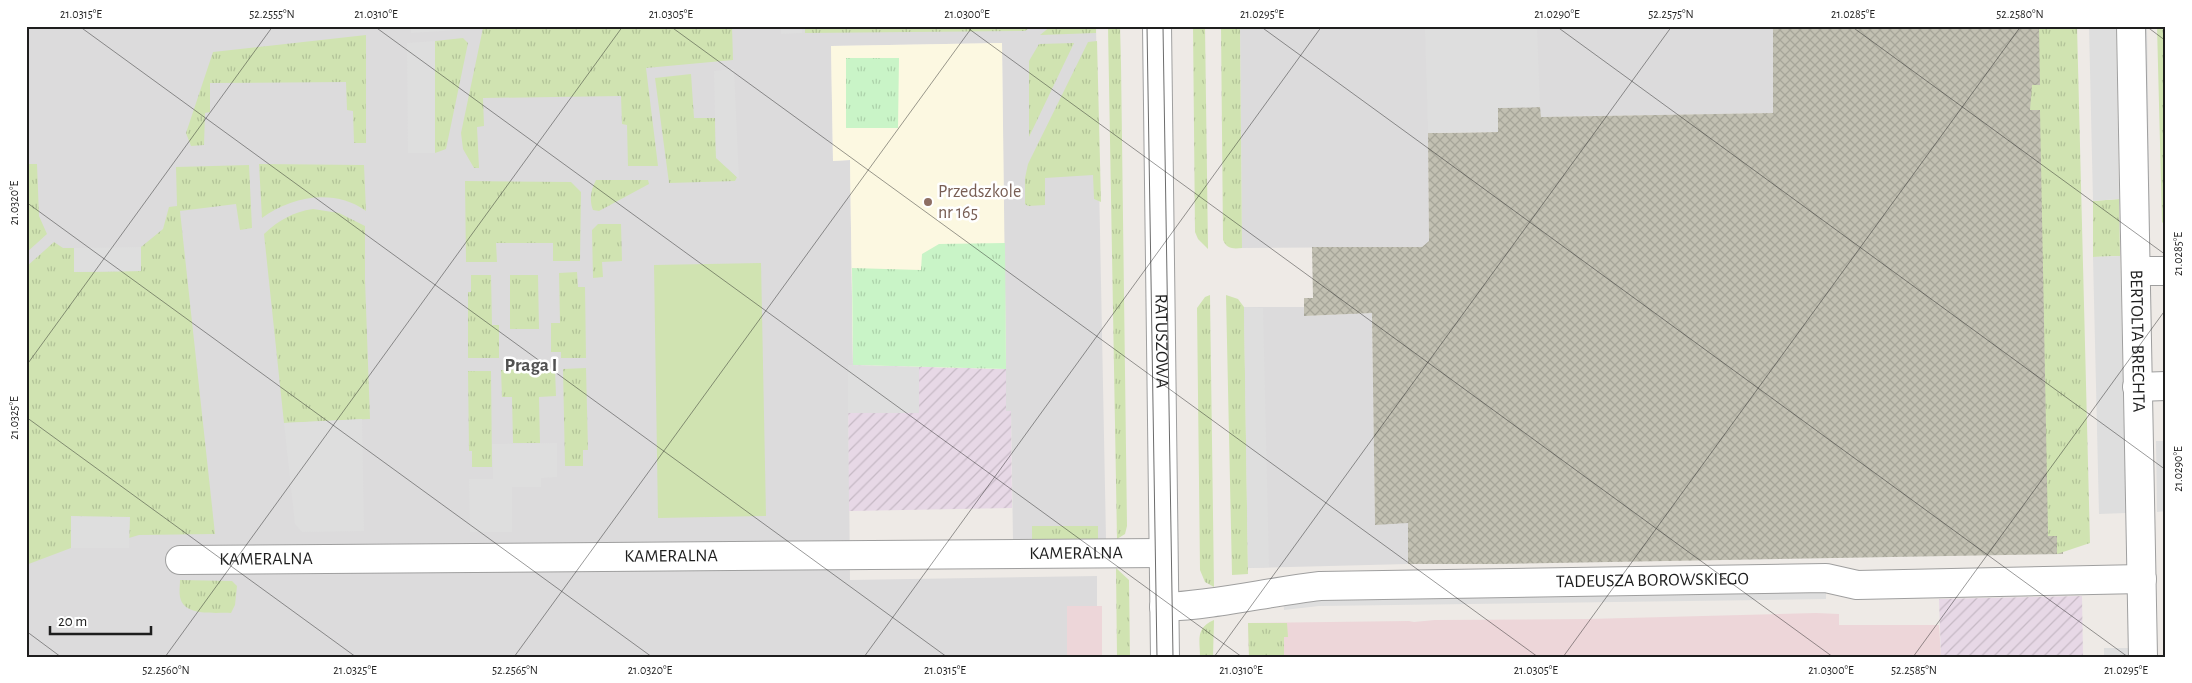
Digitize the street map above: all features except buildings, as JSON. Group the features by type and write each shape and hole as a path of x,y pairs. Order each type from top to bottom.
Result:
{"street":[{"name":"RATUSZOWA","path":"1156,26 1165,657"},
{"name":"BERTOLTA BRECHTA","path":"2131,26 2143,657"},
{"path":"2136,271 2166,271"},
{"path":"2137,387 2166,386"},
{"name":"KAMERALNA","path":"180,560 1163,553"},
{"name":"TADEUSZA BOROWSKIEGO","path":"1164,607 1223,603 1280,591 1320,586 1826,578 1857,585 2142,579"}],"shaded area":[{"path":"26,26 1096,26 1106,539 1013,541 1011,412 1006,412 1002,43 831,46 833,161 850,160 853,365 848,366 850,580 1097,576 1097,606 1067,606 1067,657 26,657"},
{"path":"411,26 473,26 473,29 411,33"},
{"path":"781,26 802,26 802,33 781,34"},
{"path":"1240,26 1773,26 1773,113 1540,117 1540,108 1499,108 1428,133 1429,241 1422,247 1242,248"},
{"path":"1425,26 1537,26 1540,107 1498,108 1498,132 1428,133"},
{"path":"1773,26 2064,26 2063,554 1408,564 1408,523 1375,525 1372,313 1304,316 1304,298 1313,298 1312,247 1422,247 1429,241 1428,133 1498,132 1498,108 1540,107 1541,117 1773,113"},
{"path":"2089,26 2116,26 2119,199 2093,201"},
{"path":"2137,26 2147,26 2150,231 2140,232"},
{"path":"435,41 435,153 408,153 407,43"},
{"name":"Przedszkole nr 165","path":"1002,43 1006,369 853,365 850,160 833,161 831,46"},
{"path":"734,69 739,179 716,158 714,71"},
{"path":"141,247 141,271 74,272 74,248"},
{"path":"2120,256 2126,513 2099,514 2093,257"},
{"path":"1244,307 1304,307 1305,316 1372,313 1375,524 1408,523 1408,564 1248,568"},
{"path":"1244,307 1263,308 1269,567 1248,568"},
{"path":"848,365 1006,369 1006,411 1011,411 1012,508 849,511"},
{"path":"848,365 919,367 919,413 848,413"},
{"path":"362,419 364,531 302,532 295,524 284,423"},
{"path":"2156,441 2166,441 2166,511 2157,512"},
{"path":"557,443 557,477 541,478 541,487 512,487 512,532 470,532 469,479 493,479 492,444"},
{"path":"71,516 130,517 129,548 71,548"},
{"path":"1826,587 1826,599 1319,606 1284,610 1283,599"},
{"path":"2082,596 2083,657 1941,657 1939,599"},
{"path":"1067,606 1102,606 1102,657 1067,657"},
{"path":"1839,614 1839,625 1939,625 1941,657 1249,657 1248,623 1588,619"},
{"path":"2104,648 2129,648 2129,657 2104,657"}],"green space":[{"path":"507,26 617,26 617,28 633,26 732,26 733,60 646,68 658,166 628,166 627,125 622,124 621,96 483,98 484,126 477,127 479,168 474,168 463,149 461,133 483,28"},
{"path":"805,26 1033,26 1025,31 805,33"},
{"path":"1051,26 1096,26 1096,33 1040,35"},
{"path":"1108,26 1120,26 1121,63 1127,526 1125,534 1117,539"},
{"path":"1193,26 1205,26 1208,249 1198,239 1195,232"},
{"path":"1221,26 1240,26 1242,248 1228,247 1223,240"},
{"path":"2039,26 2077,26 2090,543 2057,554 2057,536 2048,536 2040,110 2030,110 2032,85 2040,85"},
{"path":"2157,26 2166,26 2166,226 2162,222"},
{"path":"366,35 366,143 354,143 353,111 347,110 346,82 210,83 210,112 205,113 204,145 191,146 186,133 213,52"},
{"path":"463,38 468,43 446,149 435,153 435,41"},
{"path":"1097,41 1101,202 1094,199 1093,175 1045,178 1045,205 1028,206 1025,204 1025,178 1028,164 1088,42"},
{"path":"1074,43 1029,137 1029,61 1039,44"},
{"path":"846,58 899,58 898,128 846,128"},
{"path":"691,74 694,118 715,118 716,157 737,177 735,181 669,183 655,78"},
{"path":"26,164 37,164 39,216 47,234 26,253"},
{"path":"259,164 364,165 366,211 341,199 327,197 299,200 286,204 262,218"},
{"path":"249,165 252,228 240,230 236,204 180,211 215,534 139,535 129,538 129,517 71,517 71,548 26,565 26,267 54,242 63,248 74,248 74,272 141,271 141,247 163,229 169,207 177,206 176,167"},
{"path":"596,180 648,180 649,184 599,211 593,210 591,202"},
{"path":"465,181 571,182 581,192 580,261 553,261 553,243 496,243 497,262 466,262"},
{"path":"2119,199 2120,256 2093,257 2093,201"},
{"path":"313,209 339,213 365,226 370,419 284,423 264,234 287,217"},
{"path":"598,224 621,224 622,261 602,262 603,277 593,278 592,230"},
{"path":"1005,243 1006,369 853,365 852,268 921,270 922,254 939,244"},
{"path":"761,263 766,516 658,518 654,265"},
{"path":"577,272 578,287 585,287 586,358 561,358 561,352 551,352 551,323 560,323 559,273"},
{"path":"471,275 491,275 492,325 499,325 499,358 468,358 468,292 471,292"},
{"path":"510,275 538,275 539,329 510,329"},
{"path":"1210,295 1214,587 1205,582 1200,570 1197,308 1205,297"},
{"path":"1226,295 1238,299 1244,307 1248,574 1232,575"},
{"path":"586,368 588,450 583,450 583,466 565,466 563,369"},
{"path":"555,369 556,396 539,397 540,443 513,443 512,397 502,397 501,370"},
{"path":"468,371 491,371 492,467 472,467 472,451 469,451"},
{"path":"1032,526 1098,526 1098,539 1032,540"},
{"path":"1116,568 1129,580 1130,657 1117,657"},
{"path":"180,580 232,581 237,586 235,605 231,613 209,613 187,608 180,597"},
{"path":"1214,620 1213,657 1200,657 1199,640 1201,631 1208,623"},
{"path":"1248,623 1287,623 1288,637 1284,637 1284,657 1249,657"}],"tram line":[{"path":"1147,26 1157,657"},
{"path":"1163,26 1173,657"}],"place":[{"name":"Przedszkole nr 165","path":"928,202"}],"district":[{"name":"Praga I","path":"531,365"}]}
